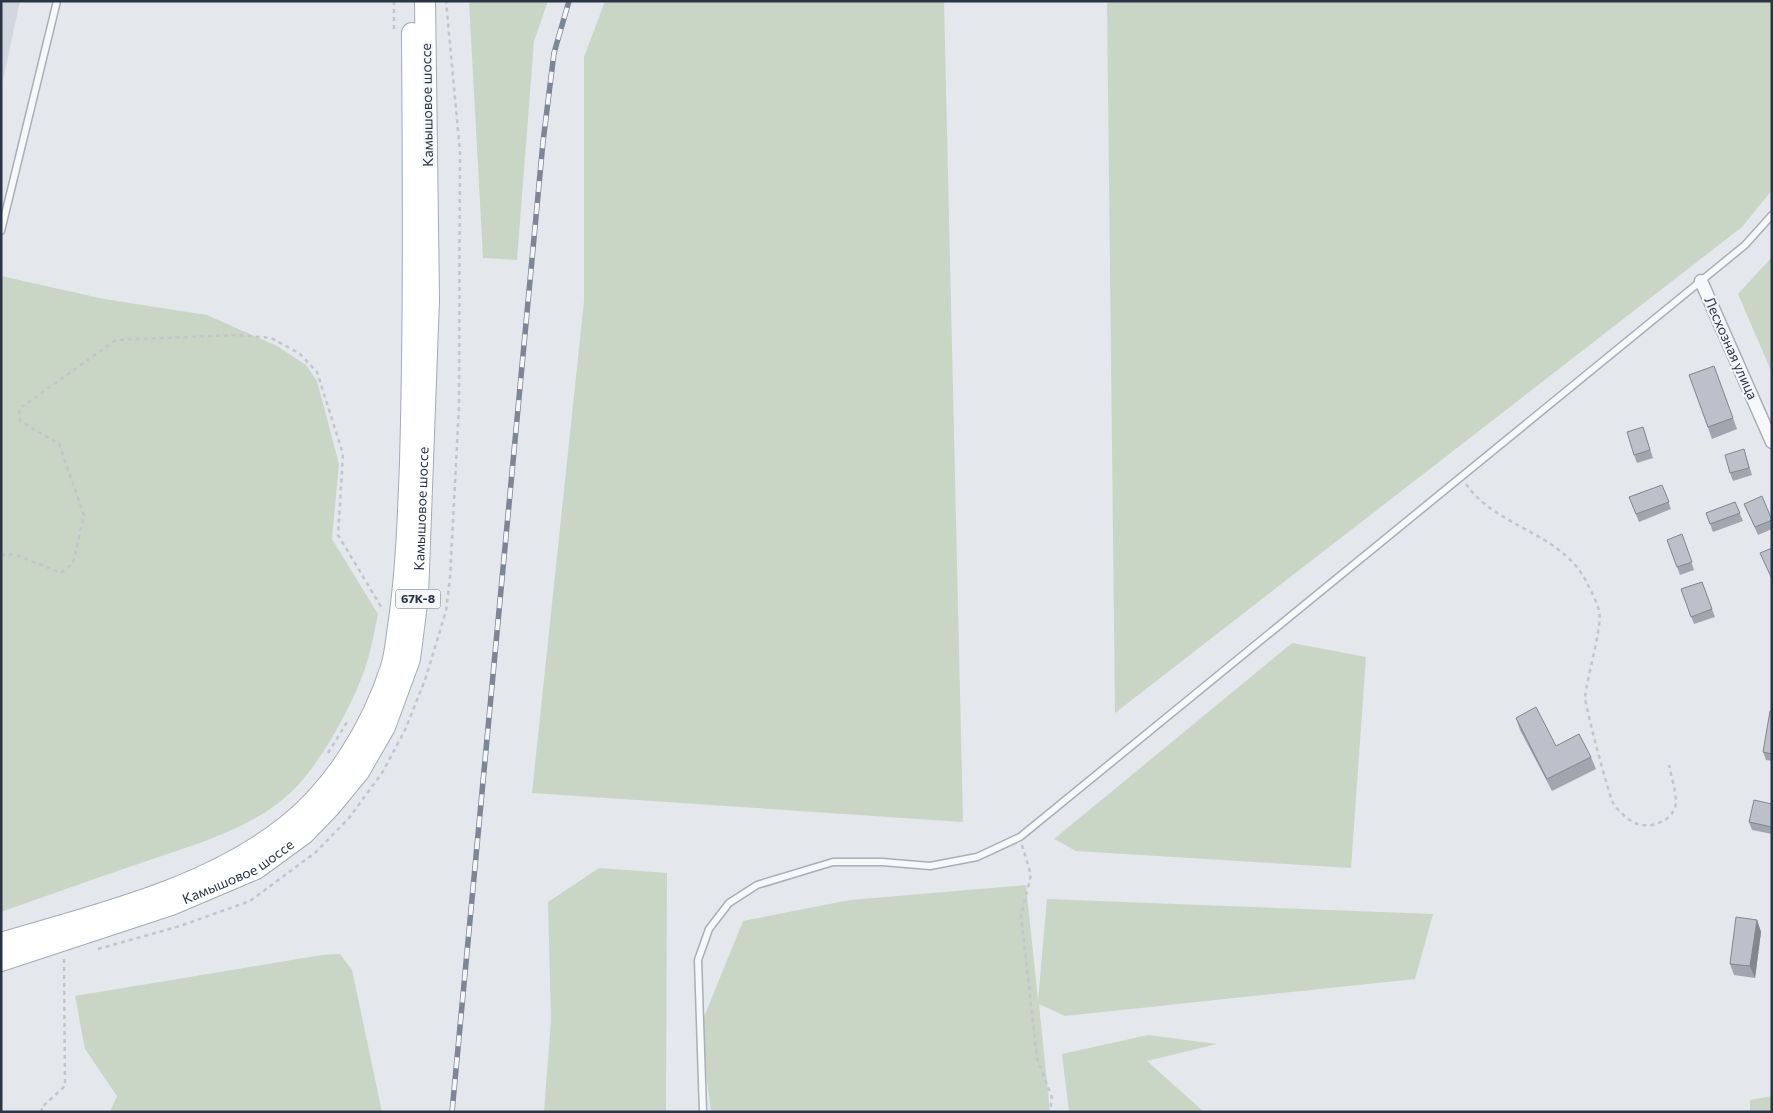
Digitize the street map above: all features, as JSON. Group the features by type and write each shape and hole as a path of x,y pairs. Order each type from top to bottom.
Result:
{"main road":[{"name":"Камышовое шоссе","path":"1,943 153,896 233,861 287,826 308,806 341,768 367,725 392,665 404,585 413,337 411,1"},
{"name":"Камышовое шоссе","path":"1,962 171,905 256,869 304,834 331,806 359,772 386,727 410,659 418,596 429,299 424,1"}],"street":[{"name":"Лесхозная улица","path":"1702,281 1772,442"}],"lane":[{"path":"1,231 57,1"},
{"path":"703,1112 698,960 709,929 729,903 757,885 833,862 882,862 930,866 977,857 1020,837 1702,281 1745,245 1772,215"}],"path":[{"path":"1,554 14,554 61,573 73,563 84,515 59,444 20,421 19,409 116,340 236,335 271,338 299,353 317,372 343,454 338,535 385,614"},
{"path":"1461,476 1473,494 1489,508 1537,534 1565,554 1586,581 1600,612 1585,699 1614,804 1630,821 1649,826 1666,819 1672,812 1676,803 1669,765"},
{"path":"327,755 350,717"},
{"path":"1020,837 1031,875 1022,915 1037,1058 1052,1098 1050,1112"},
{"path":"91,950 180,926"},
{"path":"55,961 73,955"},
{"path":"43,1112 41,1108 65,1086 64,958"}],"shaded area":[{"path":"1,1 20,1 1,89"}],"green space":[{"path":"469,1 548,1 534,41 517,260 483,258"},
{"path":"605,1 944,1 963,822 532,793 584,301 584,57"},
{"path":"1107,1 1772,1 1772,190 1742,227 1115,713"},
{"path":"1772,257 1772,373 1738,294"},
{"path":"1,276 104,299 207,315 277,346 306,365 317,381 339,464 332,539 378,614 364,670 350,705 320,757 299,784 283,799 265,812 225,833 1,912"},
{"path":"1292,643 1366,657 1351,868 1076,851 1054,839"},
{"path":"599,868 667,873 666,1112 544,1112 551,1020 548,902"},
{"path":"1026,885 1038,1000 1047,899 1433,914 1415,979 1065,1016 1039,1004 1050,1112 711,1112 700,1027 743,921 850,900"},
{"path":"340,954 352,970 382,1112 110,1112 117,1096 85,1049 75,996 322,955"},
{"path":"1148,1035 1217,1044 1147,1061 1204,1112 1069,1112 1062,1054"},
{"path":"1772,1096 1772,1112 1750,1112 1750,1100"}],"building":[{"path":"1714,366 1733,418 1708,427 1689,375"},
{"path":"1643,427 1650,450 1634,455 1627,432"},
{"path":"1744,449 1749,468 1730,473 1725,455"},
{"path":"1662,485 1669,502 1636,514 1629,497"},
{"path":"1762,496 1772,520 1755,527 1744,504"},
{"path":"1735,502 1740,513 1710,524 1706,513"},
{"path":"1682,534 1692,562 1677,567 1667,540"},
{"path":"1772,548 1772,579 1760,553"},
{"path":"1702,582 1712,609 1691,617 1681,589"},
{"path":"1536,707 1556,746 1579,734 1591,757 1547,779 1516,718"},
{"path":"1770,711 1772,711 1772,754 1763,752"},
{"path":"1754,800 1772,804 1772,827 1749,822"},
{"path":"1736,917 1757,920 1750,966 1730,964"}],"railway":[{"path":"452,1112 543,142 554,53 569,1"}]}
